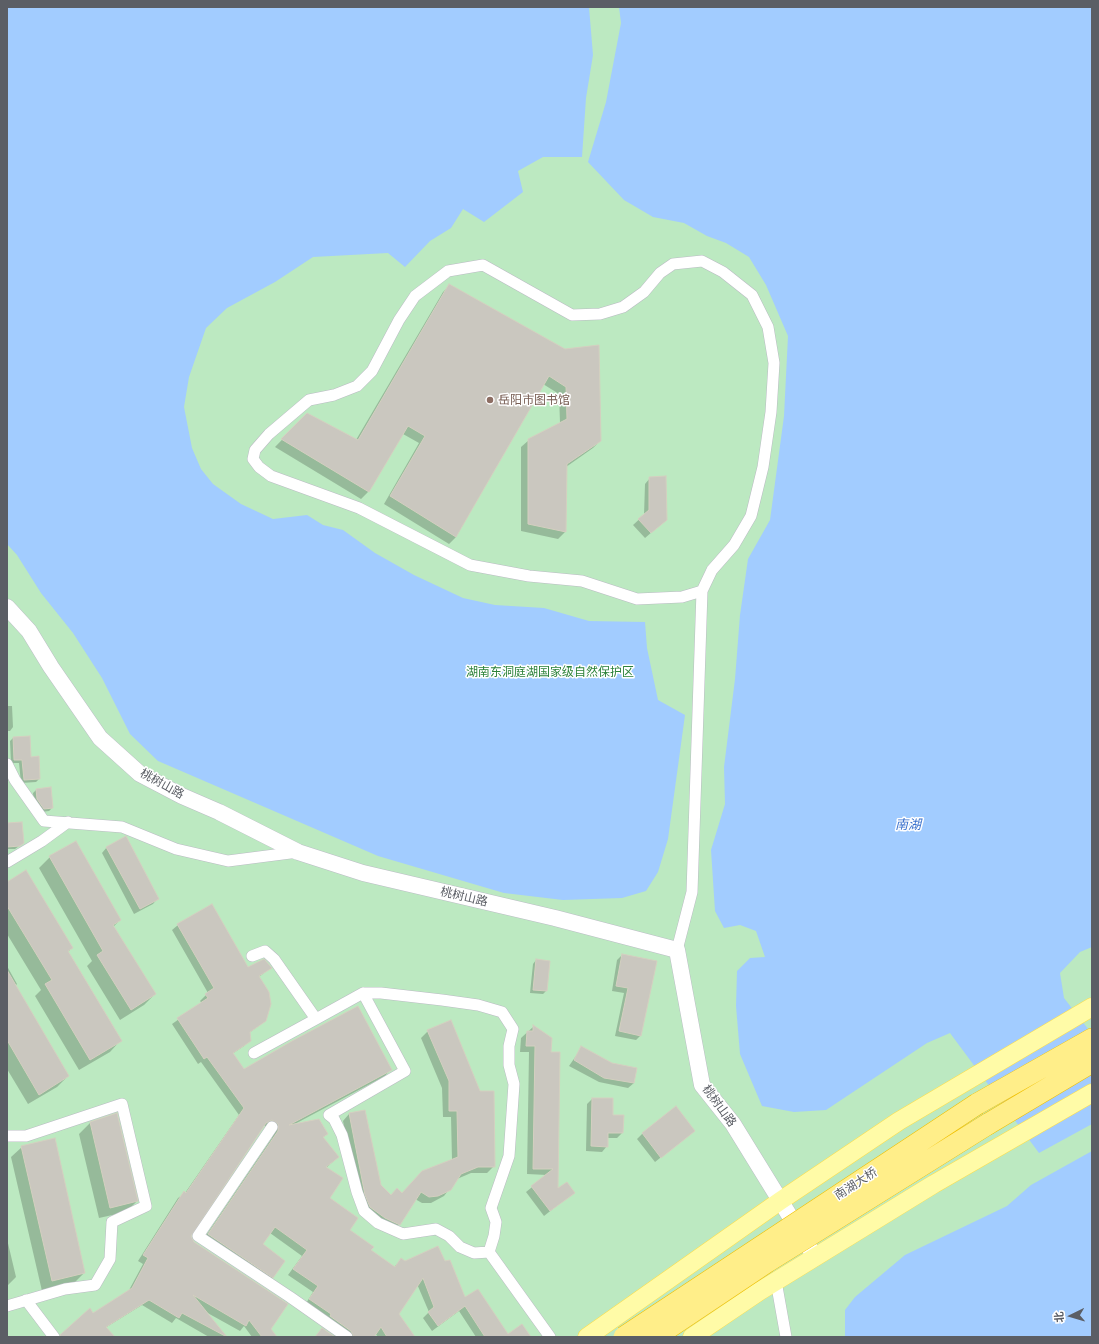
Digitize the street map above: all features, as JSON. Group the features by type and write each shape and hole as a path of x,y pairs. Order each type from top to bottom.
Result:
{"highway":[{"name":"南湖大桥","path":"624,1337 977,1104 1092,1039"},
{"name":"南湖大桥","path":"655,1337 767,1262 988,1124 1092,1062"}],"main road":[{"path":"587,1337 780,1201 899,1121 1092,1007"},
{"path":"692,1337 776,1281 934,1184 1092,1093"},
{"path":"740,1230 754,1229 766,1232 777,1243 781,1261 776,1281"}],"street":[{"path":"677,950 692,892 702,591 712,570 734,545 751,516 763,467 771,412 774,363 768,327 752,295 723,272 702,261 673,264 660,273 644,292 622,307 600,314 572,315 483,265 448,271 415,296 399,320 372,371 357,386 334,395 309,400 269,434 255,450 253,459 259,467 271,476 359,508 470,565 529,576 582,581 637,599 682,597 702,591"},
{"name":"桃树山路","path":"7,607 29,631 50,667 100,738 140,774 298,852 363,873 555,918 677,950 702,1086 733,1124 815,1257"},
{"path":"7,764 15,780 44,821 122,827 176,849 228,861 298,852"},
{"path":"7,862 42,841 68,822"},
{"path":"252,956 265,951 274,959 316,1019"},
{"path":"363,993 405,1070 328,1115 334,1120 342,1135 357,1192 364,1211 378,1224 403,1234 436,1229 449,1236 460,1246 474,1253 488,1252"},
{"path":"254,1053 363,993 381,993 478,1005 502,1012 513,1029 509,1046 509,1065 514,1084 509,1156 491,1208 496,1222 494,1236 488,1252"},
{"path":"7,1136 26,1136 122,1104 146,1206 112,1222 110,1259 95,1284 65,1289 7,1306"},
{"path":"272,1127 198,1236 347,1337"},
{"path":"488,1252 550,1337"},
{"path":"776,1281 786,1337"},
{"path":"26,1300 54,1337"}],"green space":[{"name":"湖南东洞庭湖国家级自然保护区","path":"7,7 1092,7 1092,1337 7,1337"}],"water":[{"path":"7,7 589,7 593,55 586,98 582,157 543,157 518,171 523,192 484,222 463,209 451,228 430,241 405,267 388,253 313,257 275,282 227,308 206,328 189,377 184,407 192,448 201,469 213,484 241,504 273,519 307,515 323,525 343,530 375,553 414,575 463,598 495,605 544,608 589,621 645,622 647,648 658,700 685,715 668,839 658,872 646,891 622,898 563,900 504,893 378,856 158,761 130,734 102,678 73,633 41,593 17,555 7,544"},
{"name":"南湖","path":"619,7 1092,7 1092,947 1080,952 1060,973 1064,998 1092,1034 1092,1124 1039,1153 950,1033 927,1043 826,1110 794,1112 762,1106 740,1054 736,1006 737,971 750,958 765,957 756,931 740,925 724,928 715,911 711,850 725,804 724,767 735,679 740,615 748,559 770,520 784,416 788,336 766,285 749,257 726,243 707,236 684,223 653,217 624,200 588,162 606,102 621,23"},
{"path":"1092,1151 1092,1337 845,1337 845,1310 855,1297 905,1255 1007,1206 1031,1185"}],"building":[{"name":"岳阳市图书馆","path":"449,284 565,349 599,345 601,441 567,464 566,532 528,524 528,439 567,419 566,387 549,376 456,537 390,496 425,436 408,426 369,492 281,439 307,413 358,440"},
{"path":"666,476 667,520 651,533 638,519 649,510 649,477"},
{"path":"30,736 31,757 39,756 40,779 24,780 22,760 14,760 13,737"},
{"path":"51,787 53,808 44,809 37,799 36,789"},
{"path":"22,822 24,843 20,846 7,847 7,823"},
{"path":"126,836 159,899 140,909 106,847"},
{"path":"76,841 121,920 113,925 156,994 131,1010 97,955 103,951 49,856"},
{"path":"26,870 73,948 68,951 122,1041 90,1060 45,984 52,980 7,906 7,882"},
{"path":"212,904 248,967 264,959 272,968 259,976 269,992 271,1004 266,1021 250,1032 251,1041 233,1053 244,1069 292,1041 358,1006 392,1070 289,1125 319,1119 328,1134 323,1137 339,1157 326,1167 343,1178 330,1198 358,1218 350,1230 374,1247 371,1250 395,1267 401,1258 405,1261 438,1246 445,1261 450,1260 465,1297 478,1289 508,1334 522,1324 531,1337 485,1337 465,1306 438,1326 428,1312 434,1307 423,1278 399,1314 415,1337 387,1337 381,1327 374,1337 354,1337 351,1331 330,1316 331,1314 309,1299 318,1286 293,1269 307,1250 275,1227 263,1244 285,1261 273,1278 208,1234 278,1131 278,1124 272,1120 266,1123 191,1236 194,1242 288,1304 271,1329 277,1337 262,1337 249,1320 246,1326 193,1295 227,1337 182,1313 179,1318 149,1300 106,1327 115,1337 61,1337 60,1335 90,1308 93,1313 132,1288 148,1258 143,1255 184,1191 186,1193 244,1108 207,1057 204,1059 177,1018 208,998 205,994 214,988 177,924"},
{"path":"622,954 657,961 641,1036 619,1031 628,988 616,986"},
{"path":"536,959 550,961 547,991 533,990"},
{"path":"7,970 69,1076 39,1095 7,1040"},
{"path":"451,1020 480,1091 494,1091 495,1167 478,1167 461,1174 451,1190 438,1196 429,1197 421,1192 400,1225 385,1218 370,1207 365,1195 349,1113 365,1110 381,1185 391,1195 397,1188 402,1193 422,1171 458,1157 457,1111 449,1111 449,1081 427,1030"},
{"path":"533,1025 552,1038 551,1052 560,1052 558,1188 567,1182 575,1193 550,1211 531,1186 553,1169 533,1169 535,1046 526,1046 527,1031 533,1031"},
{"path":"581,1046 612,1063 637,1068 634,1083 604,1078 574,1060"},
{"path":"592,1098 613,1098 613,1115 624,1115 623,1133 608,1133 608,1147 591,1146"},
{"path":"676,1106 695,1131 661,1158 642,1133"},
{"path":"117,1113 138,1201 110,1208 90,1122"},
{"path":"55,1138 85,1273 52,1281 21,1146"},
{"path":"322,1328 335,1337 315,1337"}],"place":[{"name":"岳阳市图书馆","path":"490,400"}]}
